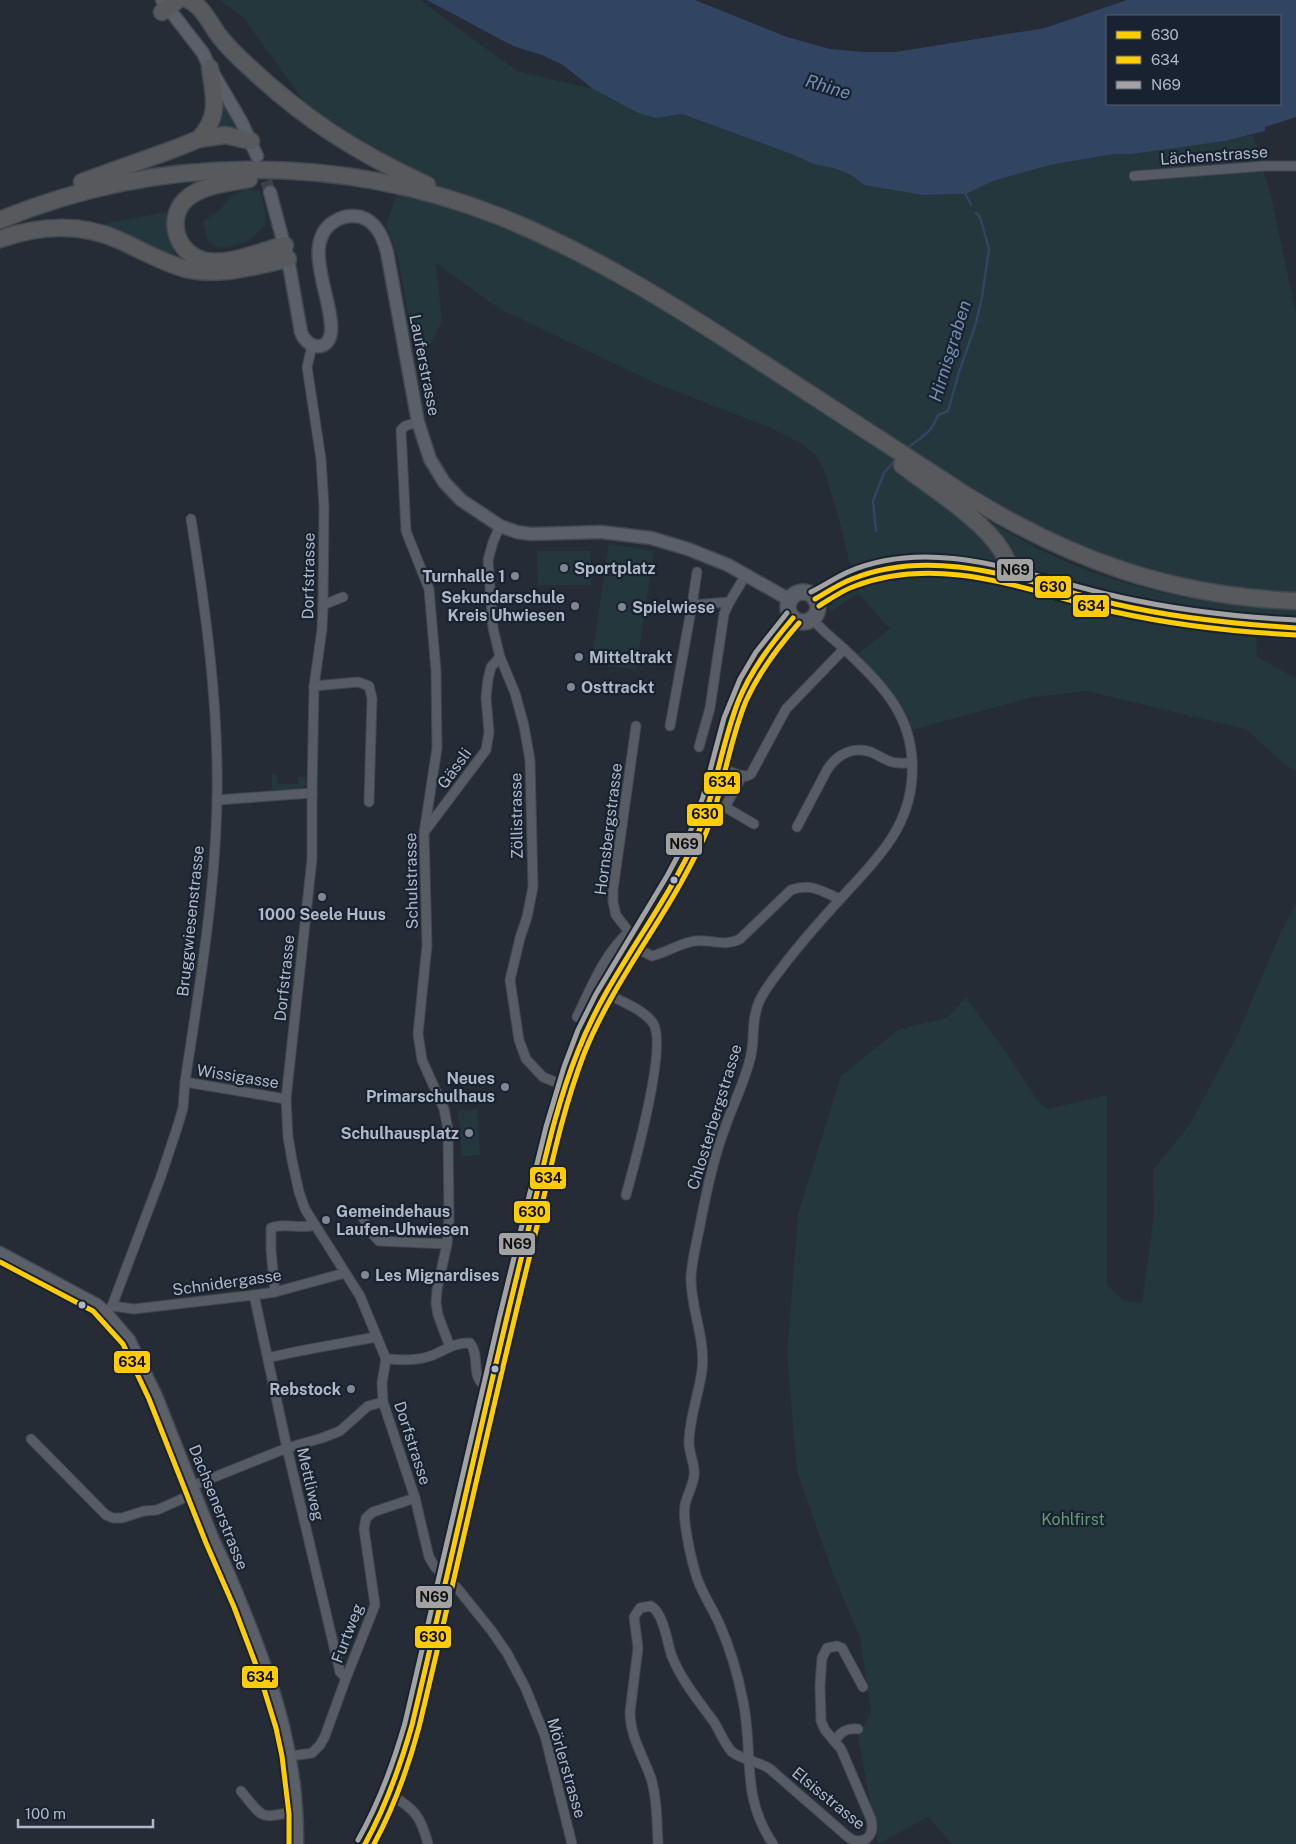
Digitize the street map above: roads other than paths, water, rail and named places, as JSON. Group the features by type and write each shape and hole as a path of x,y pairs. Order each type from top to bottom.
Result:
{"highway":[{"path":"189,0 198,6 219,36 244,62 298,110 342,141 382,164 550,239 622,275 730,341 925,477 990,536 1001,550 1011,570"},
{"path":"199,139 209,126 215,110 210,68"},
{"path":"0,219 52,193 199,139 225,135 254,148"},
{"path":"0,219 61,198 123,182 178,173 250,169 321,172 369,179 423,191 484,211"},
{"path":"249,180 211,187 196,192 187,199 181,206 175,225 177,236 183,248 201,260 217,261 286,252"},
{"path":"0,232 54,211 122,193 175,184 249,180 327,184 382,192 452,211 534,242 582,265 652,304 872,440 892,458 1019,526 1087,558 1154,580 1231,596 1296,601"},
{"path":"0,239 48,228 88,230 111,237 169,263 199,271 228,270 286,252"}],"main road":[{"path":"815,599 834,587 858,576 888,568 924,564 1011,570 1114,604 1156,613 1220,623 1296,628"},
{"path":"801,592 810,594 815,599 817,610 812,618 802,621 793,618 788,608 790,600 795,594 801,592"},
{"path":"365,1844 391,1795 408,1742 499,1350 565,1086 579,1048 632,937 662,901 694,841 708,806 734,712 747,681 767,650 793,618"}],"street":[{"path":"164,4 203,53 230,100 254,148"},
{"name":"Lächenstrasse","path":"1134,176 1265,166 1296,166"},
{"path":"270,192 286,252 302,335 307,343 312,346"},
{"name":"Lauferstrasse","path":"312,346 320,346 327,342 330,338 331,330 319,259 322,236 329,225 339,219 351,216 365,219 373,224 380,233 387,252 418,422 430,459 444,482 461,500 500,526 517,532 531,534 601,532 651,538 707,556 746,574 790,600"},
{"name":"Dorfstrasse","path":"312,346 307,367 321,459 324,506 323,605 322,628 314,686 312,859 286,1099 288,1137 295,1175 305,1208 366,1308 386,1359 382,1383 383,1402 415,1498 425,1547 429,1557 447,1578"},
{"name":"Schulstrasse","path":"418,422 405,426 401,430 406,531 429,589 436,671 437,748 424,834 427,945 418,1034 422,1060 444,1109 448,1130 449,1220 436,1303 438,1315 450,1347"},
{"name":"Bruggwiesenstrasse","path":"109,1309 160,1179 183,1108 185,1082 212,898 217,800 215,717 205,610 191,519"},
{"name":"Zöllistrasse","path":"500,526 490,550 488,564 493,628 500,657 515,693 524,726 530,760 533,887 529,910 510,980 519,1040 526,1059 542,1076 565,1086"},
{"path":"670,726 697,572"},
{"path":"700,747 710,708 720,632 729,602 746,574"},
{"path":"323,605 343,597"},
{"path":"692,605 729,602"},
{"name":"Chlosterbergstrasse","path":"773,1844 756,1812 749,1779 747,1725 743,1698 720,1626 696,1576 685,1522 684,1508 686,1497 694,1478 695,1468 689,1450 690,1434 703,1366 692,1294 691,1274 708,1184 724,1130 752,1055 753,1024 757,1005 764,991 786,962 875,861 894,836 909,799 912,763 907,731 897,707 878,682 812,618"},
{"path":"719,768 747,776 755,768 786,709 844,649"},
{"name":"Gässli","path":"424,834 486,750 488,680 492,667 500,657"},
{"path":"314,686 358,682 369,686 372,698 369,802"},
{"name":"Hornsbergstrasse","path":"636,726 613,890 613,902 616,915 640,950 652,956 695,941 733,943 740,939 790,890 801,886 811,886 840,899"},
{"path":"797,827 827,770 839,756 853,750 860,750 892,762 912,763"},
{"path":"742,776 725,807 754,824"},
{"path":"217,800 312,793"},
{"path":"577,1017 606,961 623,938 632,937"},
{"path":"605,993 648,1017 654,1024 658,1037 657,1055 643,1131 626,1195"},
{"name":"Wissigasse","path":"185,1082 286,1099"},
{"path":"362,1215 368,1229 379,1241 446,1244"},
{"path":"275,1292 271,1228 278,1226 308,1227 314,1225"},
{"name":"Dachsenerstrasse","path":"0,1253 109,1309 129,1340 147,1374 257,1642 275,1694 291,1756 297,1811 296,1844"},
{"name":"Schnidergasse","path":"109,1309 134,1309 275,1292 345,1273"},
{"name":"Mettliweg","path":"254,1295 287,1448 340,1672 346,1678"},
{"path":"268,1358 311,1348 376,1337"},
{"path":"386,1359 404,1361 432,1356 464,1342 470,1343 474,1348 475,1369 478,1378 483,1385 491,1388"},
{"path":"30,1439 106,1515 113,1518 122,1518 144,1511 157,1510 193,1490 287,1448 340,1431 368,1406 383,1402"},
{"name":"Furtweg","path":"291,1756 312,1753 326,1736 346,1678 375,1605 364,1529 366,1518 373,1512 415,1498"},
{"name":"Mörlerstrasse","path":"447,1578 492,1630 525,1687 545,1736 572,1844"},
{"name":"Elsisstrasse","path":"658,1844 656,1802 651,1780 630,1722 638,1648 634,1617 640,1608 651,1606 657,1611 674,1662 686,1685 729,1748 736,1755 748,1758 770,1769 852,1840 859,1842 867,1842 873,1831 872,1819 841,1749 825,1730 820,1715 820,1665 823,1652 827,1648 837,1646 842,1648 863,1687"},
{"path":"834,1741 844,1730 850,1728 858,1729"},
{"path":"241,1791 258,1813 266,1817 297,1811"},
{"path":"391,1795 411,1807 417,1815 428,1844"}],"water":[{"name":"Rhine","path":"427,0 695,0 787,37 830,49 896,52 1045,28 1127,0 1296,0 1296,117 1265,127 1265,131 1225,141 1132,154 1114,154 1050,165 993,181 966,194 922,195 864,185 847,173 813,164 794,155 682,114 656,118 638,113 593,89 563,65 542,55 513,46"}],"waterway":[{"name":"Hirnisgraben","path":"965,193 971,205"},
{"name":"Hirnisgraben","path":"905,450 928,432 938,415 948,411 976,323 989,249 980,217 976,213"},
{"name":"Hirnisgraben","path":"876,531 873,501 884,473 896,459"}],"tunnel":[{"path":"260,164 270,192"}],"place":[{"name":"Sportplatz","path":"564,568"},
{"name":"Turnhalle 1","path":"515,576"},
{"name":"Sekundarschule Kreis Uhwiesen","path":"575,606"},
{"name":"Spielwiese","path":"622,607"},
{"name":"Mitteltrakt","path":"579,657"},
{"name":"Osttrackt","path":"571,687"},
{"name":"1000 Seele Huus","path":"322,897"},
{"name":"Neues Primarschulhaus","path":"505,1087"},
{"name":"Schulhausplatz","path":"469,1133"},
{"name":"Gemeindehaus Laufen-Uhwiesen","path":"326,1220"},
{"name":"Les Mignardises","path":"365,1275"},
{"name":"Rebstock","path":"351,1389"}],"park label":[{"name":"Kohlfirst","path":"1073,1519"}]}
